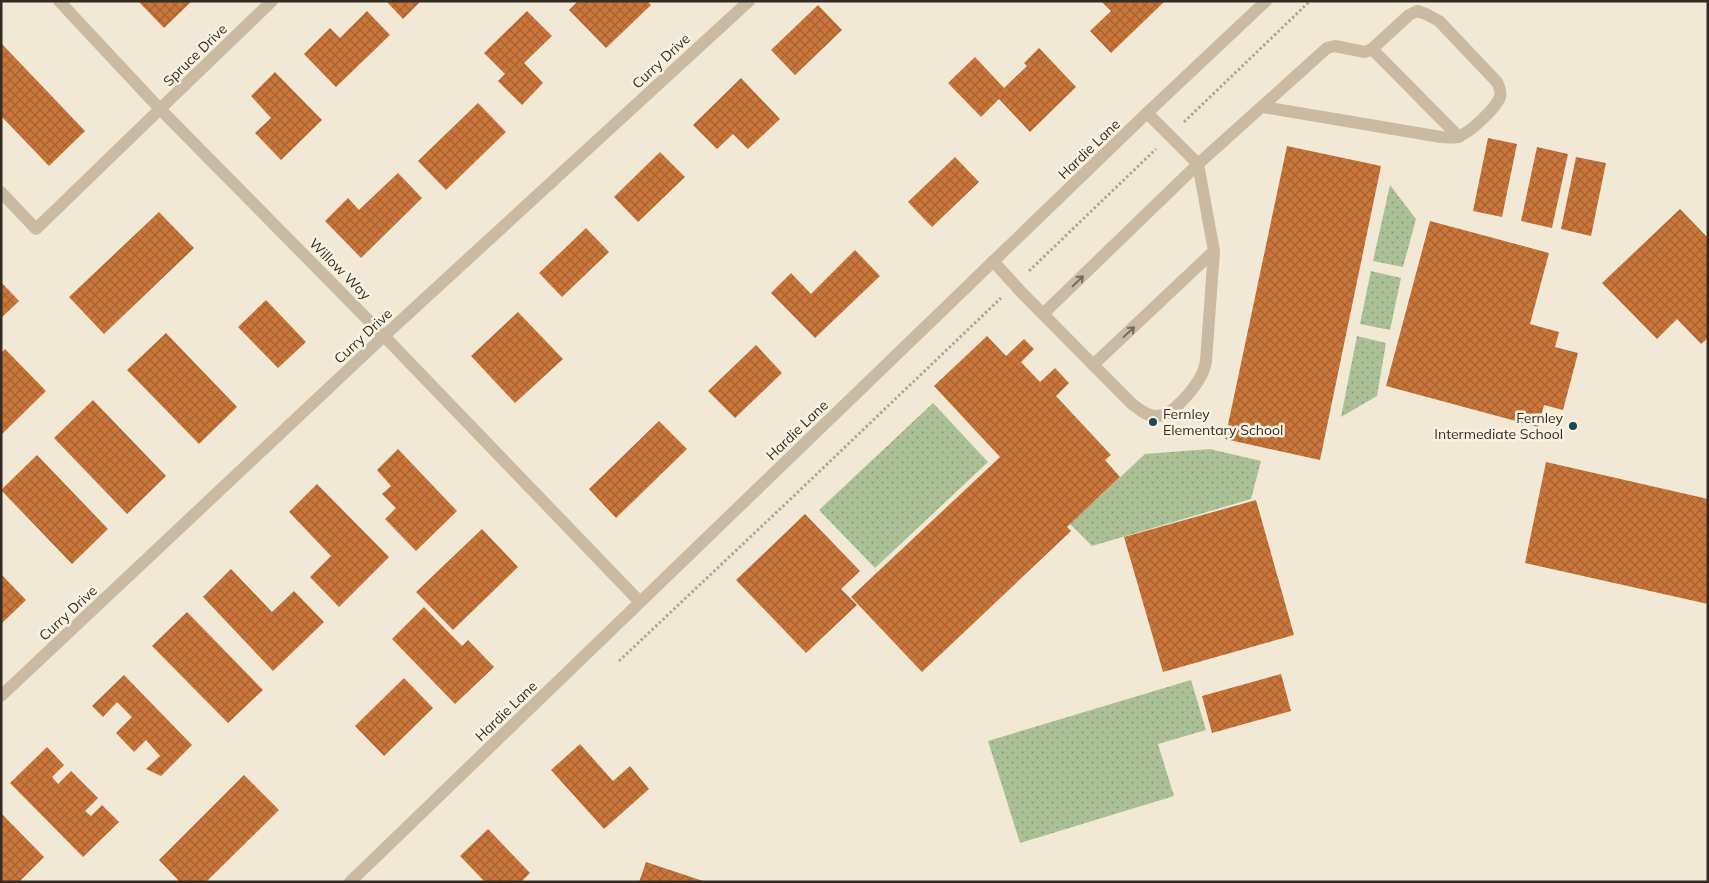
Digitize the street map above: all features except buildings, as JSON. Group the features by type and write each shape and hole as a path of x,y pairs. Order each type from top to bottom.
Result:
{"street":[{"name":"Willow Way","path":"58,1 160,109 384,336 640,602"},
{"name":"Spruce Drive","path":"1,192 36,229 272,1"},
{"name":"Curry Drive","path":"1,696 384,336 749,1"},
{"name":"Hardie Lane","path":"350,882 1266,1"},
{"path":"1043,314 1198,164 1263,106 1328,48 1335,46 1365,52 1372,49 1409,14 1417,12 1426,14 1439,21 1497,82 1500,89 1500,97 1492,108 1469,130 1458,136 1442,137 1263,106"},
{"path":"1372,49 1458,136"},
{"path":"993,262 1093,365 1143,413 1154,416 1165,415 1176,407 1202,374 1206,361 1214,251 1198,164 1148,113"},
{"path":"1093,365 1214,251"}],"path":[{"path":"619,661 1310,1"}],"green space":[{"path":"1390,185 1416,219 1403,267 1373,261"},
{"path":"1371,271 1401,278 1390,330 1360,324"},
{"path":"1357,336 1386,343 1377,396 1341,417"},
{"path":"933,403 988,462 875,568 819,510"},
{"path":"1210,449 1261,461 1251,499 1092,546 1070,524 1145,454"},
{"path":"1191,680 1206,730 1158,744 1174,796 1020,843 988,741"}],"place":[{"name":"Fernley Elementary School","path":"1153,422"},
{"name":"Fernley Intermediate School","path":"1573,426"}]}
